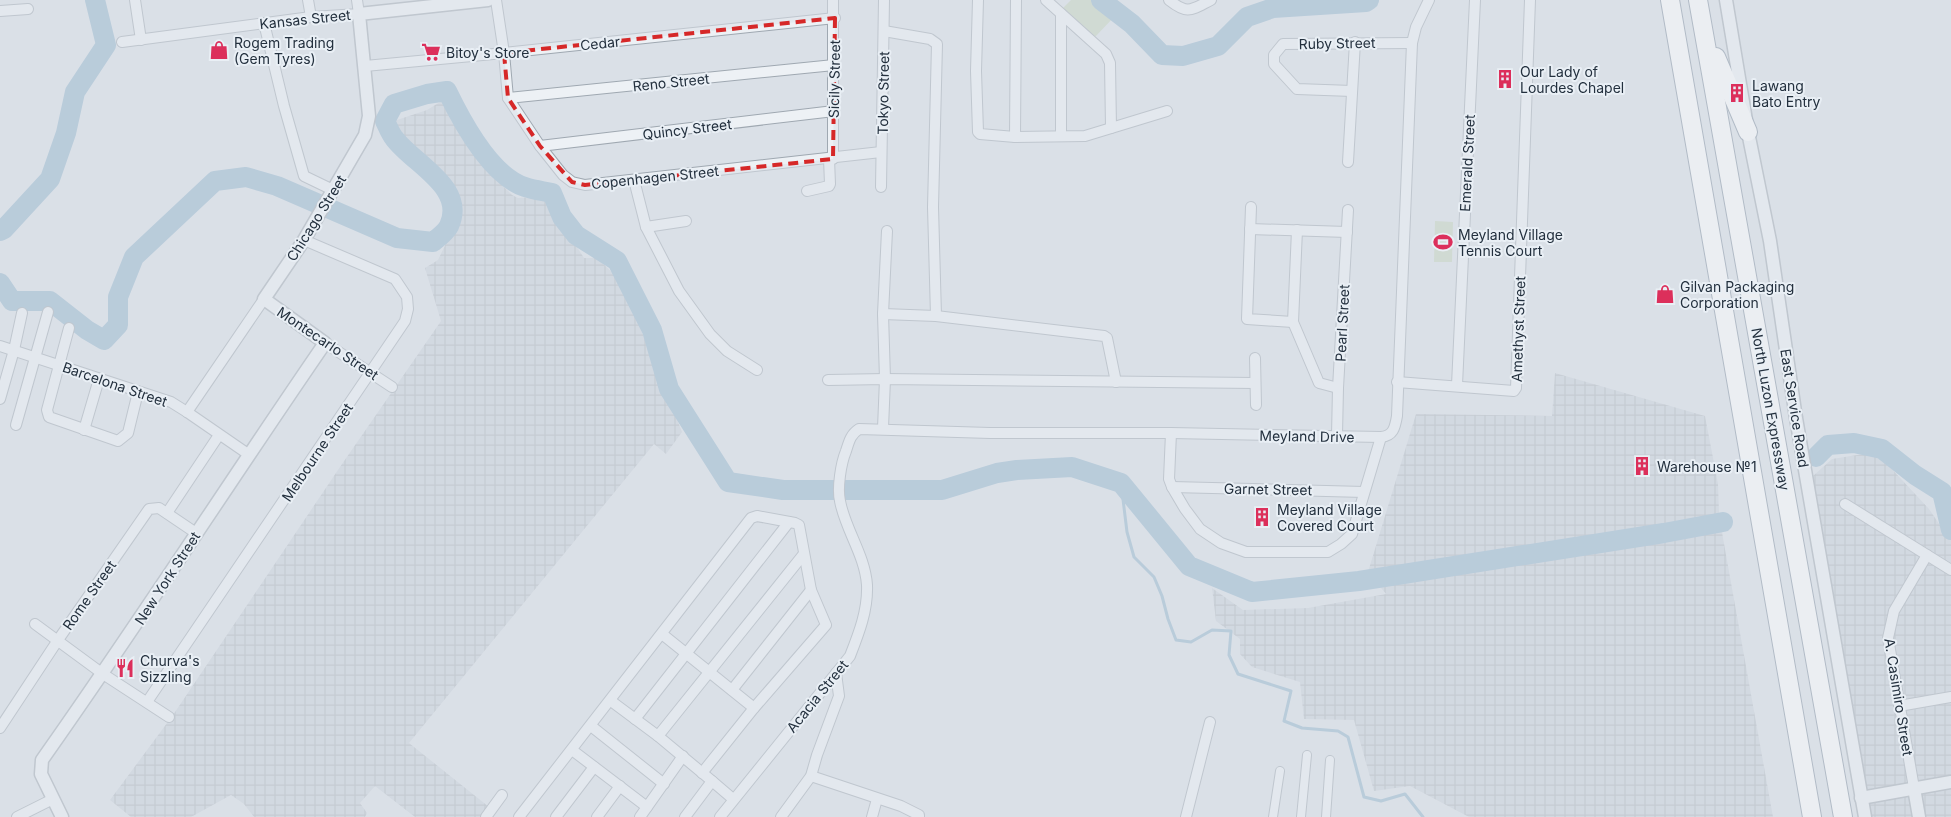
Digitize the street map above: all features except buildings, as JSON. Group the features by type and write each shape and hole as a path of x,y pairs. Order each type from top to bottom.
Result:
{"highway":[{"name":"North Luzon Expressway","path":"1670,0 1812,817"},
{"name":"North Luzon Expressway","path":"1698,0 1843,817"},
{"path":"1703,28 1748,132"}],"street":[{"path":"136,0 141,40"},
{"path":"308,0 310,17"},
{"name":"Chicago Street","path":"188,412 304,240 365,135 370,116 357,0"},
{"name":"Kansas Street","path":"122,42 310,17 359,14 488,0"},
{"name":"Copenhagen Street","path":"496,0 508,98 540,146 563,175 572,182 585,185 881,152"},
{"name":"Sicily Street","path":"807,191 829,186 830,184 834,112 835,18 833,0"},
{"name":"Tokyo Street","path":"881,187 884,0"},
{"path":"978,0 976,71 978,132 980,134 1015,137 1085,136 1167,110"},
{"path":"1015,137 1016,0"},
{"path":"1046,0 1106,54 1110,63 1111,128"},
{"path":"1169,0 1180,9 1188,11 1211,0"},
{"path":"1171,433 1169,479 1172,487 1200,529 1221,543 1246,552 1328,552 1352,534 1380,437 1391,434 1396,425 1412,43 1416,27 1428,0"},
{"name":"Emerald Street","path":"1457,385 1475,0"},
{"name":"Amethyst Street","path":"1397,382 1514,390 1516,388 1530,0"},
{"name":"East Service Road","path":"1726,0 1748,132 1770,241 1798,428 1865,817"},
{"path":"0,11 28,9"},
{"path":"1061,14 1061,136"},
{"name":"Cedar","path":"365,66 835,18"},
{"path":"264,23 284,106 304,176 331,194"},
{"path":"884,31 930,39 937,44 933,207 936,316"},
{"path":"1348,162 1355,42"},
{"name":"Ruby Street","path":"1352,91 1297,89 1274,64 1273,58 1275,53 1283,44 1412,43"},
{"name":"Reno Street","path":"508,98 834,65"},
{"name":"Quincy Street","path":"540,146 834,112"},
{"path":"634,180 646,227 679,292 710,334 727,351 757,370"},
{"path":"1252,206 1247,319 1293,322"},
{"name":"Pearl Street","path":"1338,435 1338,388 1348,210"},
{"path":"646,227 686,221"},
{"path":"1250,229 1347,232"},
{"path":"1298,230 1293,322 1319,383 1338,388"},
{"path":"883,428 885,379 883,314 887,231"},
{"name":"Melbourne Street","path":"147,702 405,320 408,309 407,297 395,279 304,240"},
{"name":"Montecarlo Street","path":"264,299 392,387"},
{"path":"16,425 48,312"},
{"path":"0,399 22,313"},
{"path":"883,314 936,316 1104,336 1107,338 1116,382"},
{"path":"69,328 58,365 47,414 49,417 118,441 128,433 138,392"},
{"name":"New York Street","path":"62,817 41,774 42,760 103,674 248,454 325,342"},
{"name":"Barcelona Street","path":"0,346 171,402 248,454"},
{"path":"1255,358 1256,405"},
{"path":"84,430 99,379"},
{"path":"828,380 1255,383"},
{"name":"Meyland Drive","path":"839,500 843,458 852,434 859,429 883,428 990,433 1171,433 1380,437"},
{"path":"196,533 167,513 219,435"},
{"name":"Garnet Street","path":"1172,487 1364,492"},
{"name":"Acacia Street","path":"720,817 732,799 850,656 860,629 867,598 867,582 839,500"},
{"path":"1845,504 1951,570"},
{"name":"Rome Street","path":"1,723 149,509 159,508 167,513"},
{"path":"519,817 611,701 751,518 757,516 795,523 799,525 810,590 826,621 826,626 754,708 702,772"},
{"path":"635,719 789,522"},
{"path":"658,736 803,555"},
{"name":"A. Casimiro Street","path":"1919,817 1888,638 1894,610 1927,555"},
{"path":"732,690 810,590"},
{"path":"34,624 103,674 169,717"},
{"path":"662,634 754,708"},
{"path":"781,817 812,776 817,755 839,696 836,673"},
{"path":"1899,706 1951,697"},
{"path":"611,701 683,756 732,799"},
{"path":"1186,817 1210,722"},
{"path":"591,726 664,784"},
{"path":"572,750 648,807"},
{"path":"1301,817 1307,755"},
{"path":"640,817 683,756"},
{"path":"1326,817 1330,760"},
{"path":"556,817 594,767"},
{"path":"1273,817 1280,771"},
{"path":"812,776 901,806 920,817"},
{"path":"685,817 712,781"},
{"path":"1861,798 1951,782"},
{"path":"597,817 620,786"},
{"path":"486,817 502,795"},
{"path":"17,817 53,799"},
{"path":"872,817 877,799"}],"highlighted area":[{"path":"835,18 833,159 585,185 572,182 540,146 508,98 504,53"}],"shaded area":[{"path":"445,99 451,120 492,175 512,195 518,198 532,197 542,199 549,204 584,258 597,258 619,279 682,432 666,454 654,444 409,743 489,807 481,817 415,817 375,786 360,803 367,813 365,817 254,817 244,804 231,795 191,817 131,817 110,800 173,715 441,321 425,268 438,260 450,235 458,202 447,182 430,161 408,144 394,127 394,121 427,110"},
{"path":"1555,373 1705,416 1718,484 1719,513 1723,538 1773,817 1469,817 1410,786 1374,791 1354,720 1304,719 1300,682 1252,667 1240,654 1240,639 1216,621 1212,588 1243,610 1308,608 1386,594 1368,572 1416,414 1552,416"},
{"path":"1876,452 1929,509 1948,537 1951,538 1951,817 1869,817 1813,476 1832,459"}],"green space":[{"path":"1071,0 1095,0 1114,17 1095,37 1063,8"},
{"name":"Meyland Village Tennis Court","path":"1435,221 1453,222 1452,262 1434,262"}],"waterway":[{"path":"0,231 50,179 66,133 75,92 106,45 95,0"},
{"path":"1101,0 1132,24 1162,55 1183,56 1218,46 1247,17 1273,8 1366,2 1369,0"},
{"path":"0,283 12,301 50,301 87,330 104,340 118,325 118,297 134,257 215,181 246,177 277,186 397,238 433,242 449,226 453,212 451,199 445,188 435,177 394,138 385,121 394,104 427,94 447,91 469,132 489,160 513,181 525,187 552,193 562,217 576,235 617,261 652,330 669,389 728,482 783,490 942,490 997,473 1072,467 1121,483 1189,566 1252,592 1359,581 1723,522"},
{"path":"1816,457 1828,445 1854,443 1882,449 1915,475 1942,492 1951,530"},
{"path":"1121,483 1127,532 1134,557 1154,577 1176,640 1191,642 1212,630 1231,631 1229,655 1238,674 1291,691 1284,721 1302,728 1338,731 1348,737 1364,797 1381,801 1405,794 1423,817"}],"place":[{"name":"Rogem Trading (Gem Tyres)","path":"219,50"},
{"name":"Bitoy's Store","path":"431,52"},
{"name":"Our Lady of Lourdes Chapel","path":"1505,79"},
{"name":"Lawang Bato Entry","path":"1737,93"},
{"name":"Meyland Village Tennis Court","path":"1443,242"},
{"name":"Gilvan Packaging Corporation","path":"1665,294"},
{"name":"Warehouse №1","path":"1642,466"},
{"name":"Meyland Village Covered Court","path":"1262,517"},
{"name":"Churva's Sizzling","path":"125,668"}]}
